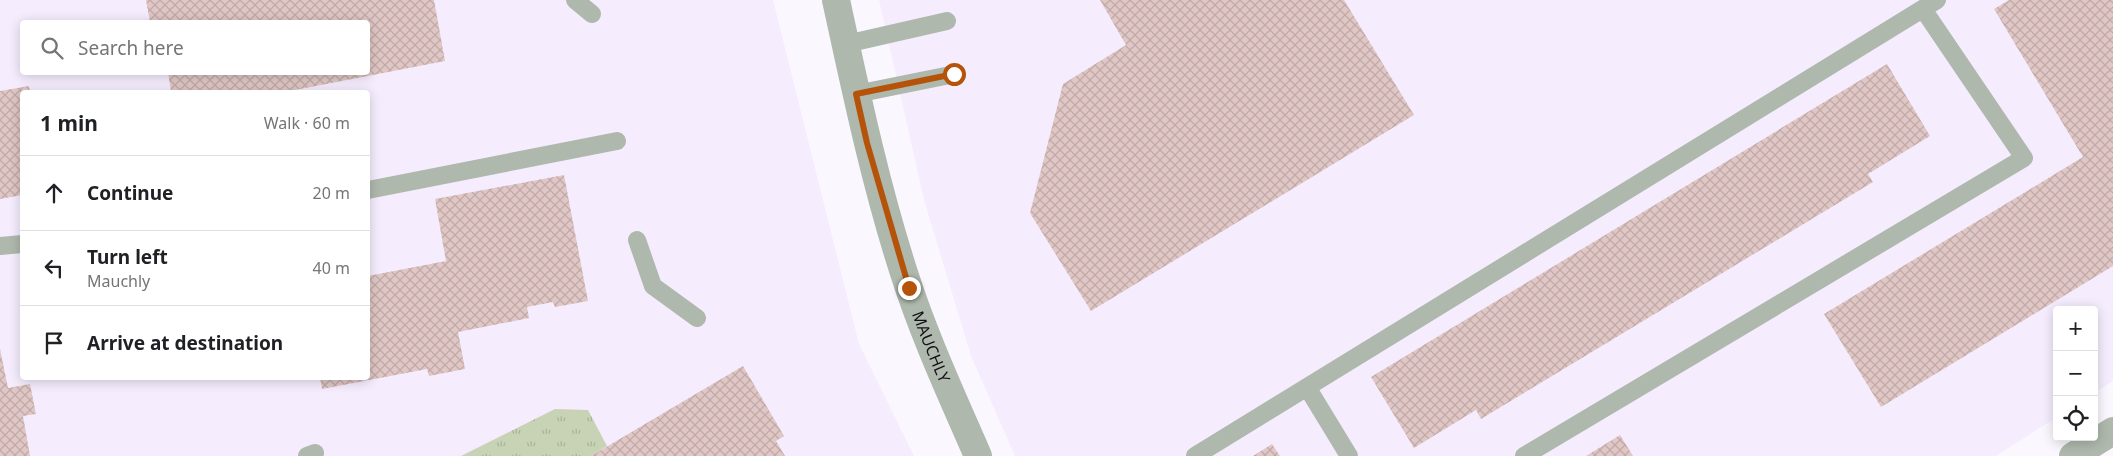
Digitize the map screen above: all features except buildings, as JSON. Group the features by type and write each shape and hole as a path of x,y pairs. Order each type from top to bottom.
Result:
{"street":[{"name":"MAUCHLY","path":"836,0 867,143 907,280 931,348 978,456"},
{"path":"2072,456 2113,432"}],"lane":[{"path":"575,0 592,14"},
{"path":"1195,456 1930,4 2024,158 1524,456"},
{"path":"846,44 947,21"},
{"path":"856,94 954,74"},
{"path":"370,190 617,141"},
{"path":"637,240 653,286 697,318"},
{"path":"0,246 20,244"},
{"path":"1307,387 1349,456"}],"shaded area":[{"path":"0,0 773,0 859,344 914,456 0,456"},
{"path":"879,0 2113,0 2113,381 2098,390 2098,306 2053,306 2053,420 1996,456 1015,456 971,356 924,200"}],"green space":[{"path":"555,409 588,410 607,446 591,456 461,456"}],"route":[{"path":"909,288 867,143 856,94 954,74"}]}
